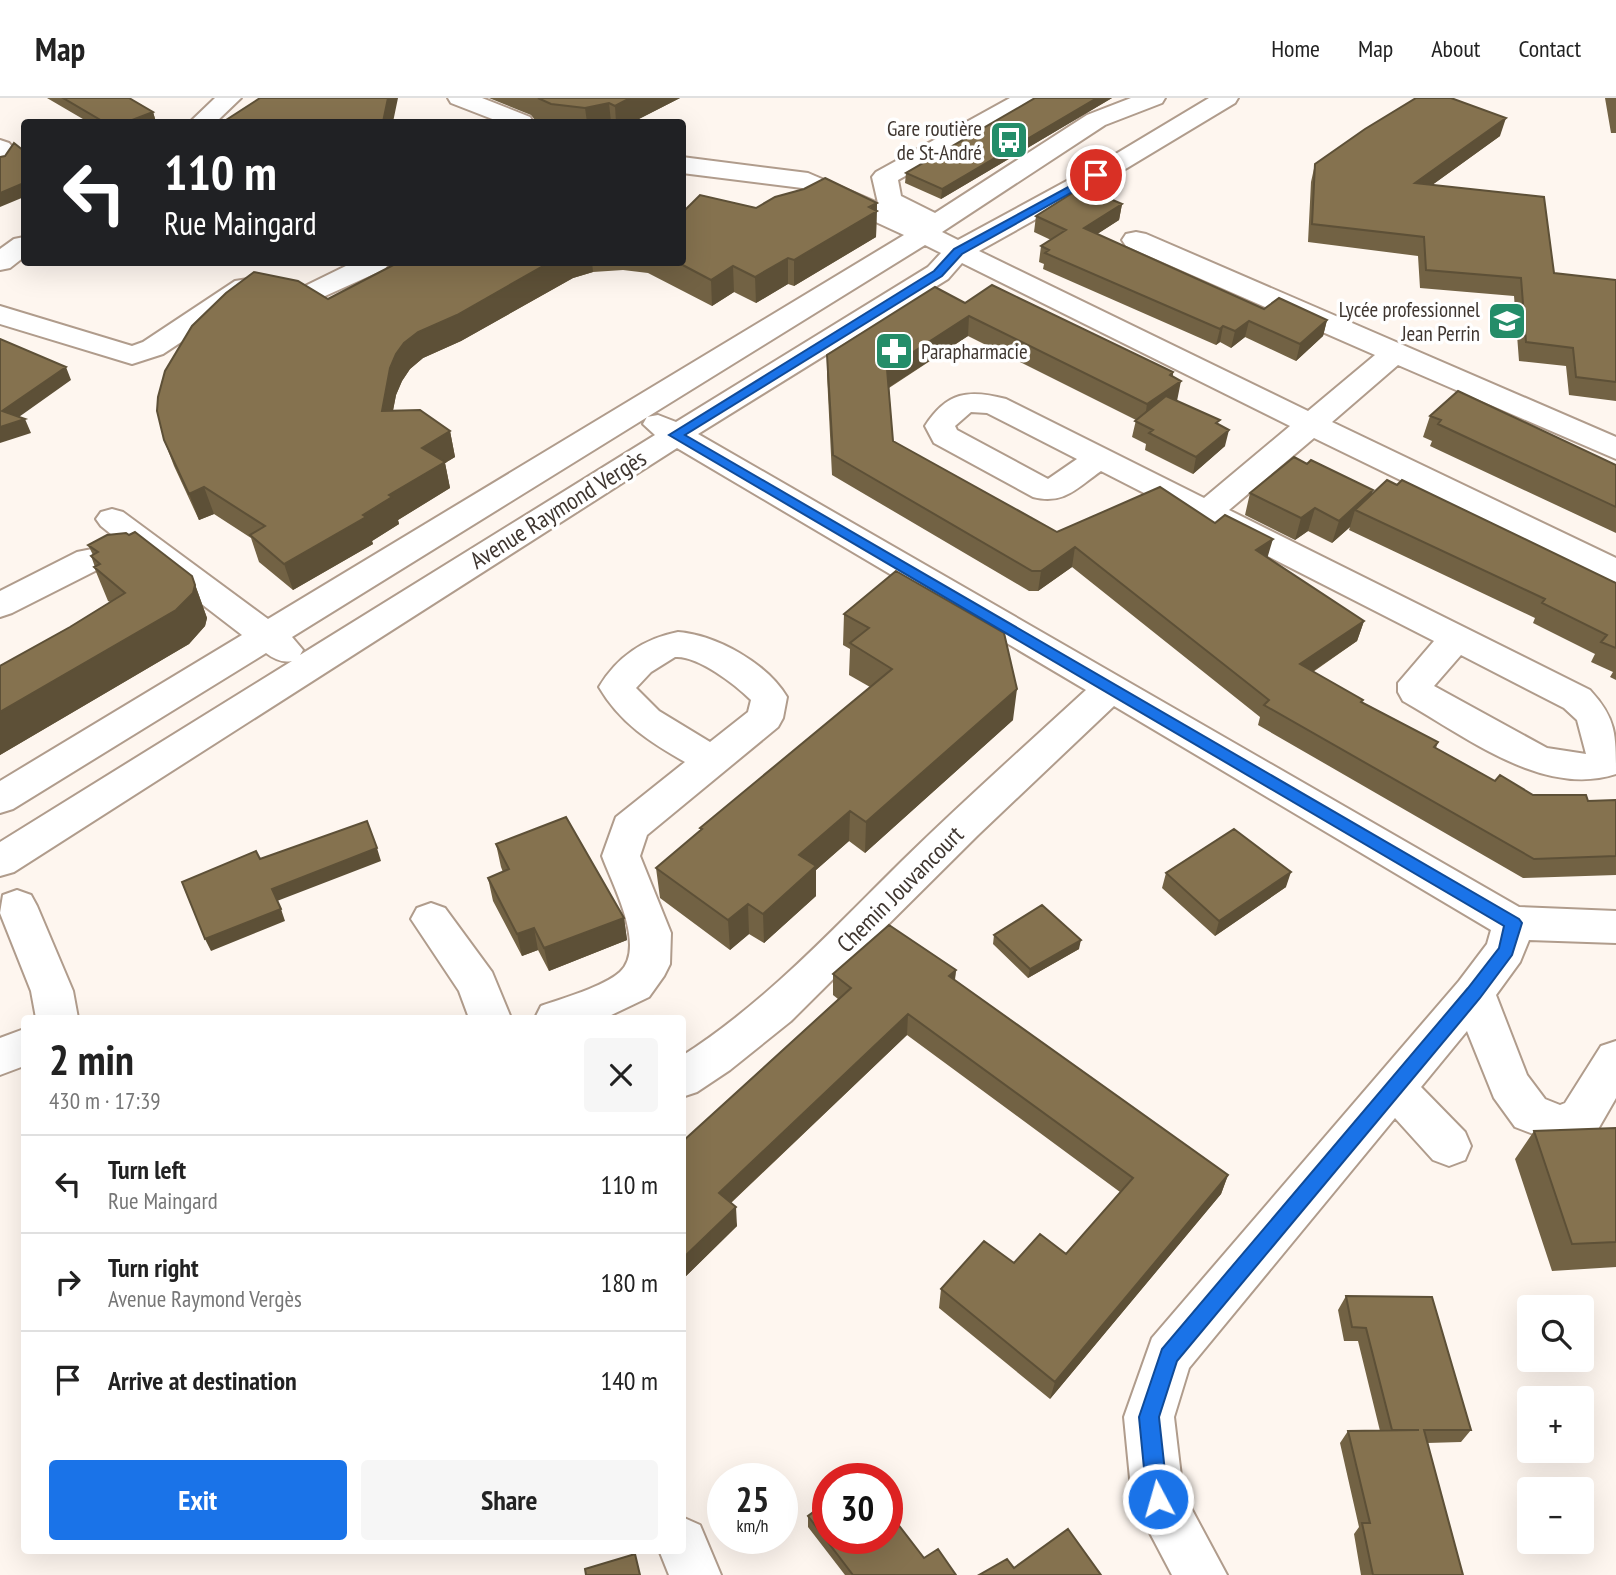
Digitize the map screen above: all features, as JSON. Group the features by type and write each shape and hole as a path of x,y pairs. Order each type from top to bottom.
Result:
{"street":[{"path":"205,119 229,98"},
{"path":"460,98 513,119"},
{"path":"1028,98 886,177 889,200 931,228 958,251 1616,571"},
{"name":"Avenue Raymond Vergès","path":"0,799 931,228 1096,120 1153,98"},
{"name":"Avenue Raymond Vergès","path":"0,862 676,435 938,273 958,251 1118,163 1226,98"},
{"path":"0,148 4,152 0,160"},
{"path":"686,165 755,166 808,181 931,228"},
{"path":"1136,240 1616,449"},
{"path":"0,262 21,246"},
{"path":"0,315 132,355 153,348 245,287 269,286 296,297 305,297 368,266"},
{"path":"1207,512 1395,352"},
{"path":"635,410 1513,923 1616,927"},
{"path":"1099,457 1457,638 1589,707 1594,714 1605,764 1596,768 1536,759 1416,692 1416,683 1457,638"},
{"path":"111,519 310,667"},
{"path":"0,605 106,555 155,551"},
{"name":"Chemin Jouvancourt","path":"686,1077 713,1060 788,1000 958,830 1110,689"},
{"path":"565,1015 634,985 650,964 651,933 621,856 630,827 711,760"},
{"path":"17,906 52,991 56,1015"},
{"path":"431,919 477,984 488,1015"},
{"path":"1201,1575 1158,1499 1149,1417 1169,1355 1474,993 1506,950 1513,923"},
{"path":"1474,993 1509,1086 1530,1113 1560,1125 1581,1117 1616,1059"},
{"path":"0,1057 21,1048"},
{"path":"1393,1086 1449,1146"},
{"path":"686,1553 695,1575"}],"building":[{"path":"63,98 129,98 153,112 135,119 99,119"},
{"path":"260,98 388,98 384,119 228,119"},
{"path":"538,98 630,98 615,106 609,103 585,108 551,104"},
{"name":"Gare routière de St-André","path":"1035,98 1097,98 942,189 906,173"},
{"path":"1416,98 1451,98 1506,118 1415,183 1544,197 1554,273 1616,280 1616,382 1576,377 1573,348 1526,342 1521,278 1426,270 1424,237 1312,224 1315,164"},
{"path":"14,143 21,149 21,184 0,193 0,157 5,156"},
{"path":"825,178 877,203 869,207 877,211 794,260 788,258 755,277 733,266 711,280 685,266 686,209 700,195 756,208 775,197 804,189"},
{"path":"1082,187 1122,204 1084,228 1264,309 1279,298 1327,320 1300,344 1249,321 1235,331 1223,326 1220,329 1045,253 1049,250 1041,246 1066,230 1036,216"},
{"path":"391,266 543,266 457,315 418,332 404,343 396,354 390,368 382,411 420,410 450,431 422,448 445,462 389,495 392,497 363,515 366,517 284,564 250,535 265,526 204,487 189,494 164,440 157,411 158,397 165,371 192,326 226,293 254,272 298,281 328,299"},
{"path":"992,285 1173,372 1170,375 1181,381 1147,404 969,316 887,369 893,441 1057,532 1160,487 1215,523 1225,515 1273,539 1256,550 1364,621 1300,664 1363,700 1361,702 1438,742 1434,747 1495,781 1500,775 1533,795 1586,795 1588,801 1616,800 1616,856 1534,859 1264,705 1269,700 1075,547 1041,571 1032,571 833,455 827,355 935,287 965,303"},
{"path":"0,339 66,367 2,411 25,419 0,427"},
{"path":"1458,391 1616,465 1616,507 1438,424 1441,420 1430,416"},
{"path":"1166,396 1220,420 1216,423 1229,430 1196,457 1149,433 1153,430 1135,421"},
{"path":"1294,457 1307,464 1311,460 1373,490 1339,521 1315,508 1301,518 1250,493"},
{"path":"1387,480 1397,485 1402,480 1616,583 1616,648 1601,642 1607,635 1542,603 1545,599 1355,510"},
{"path":"135,532 192,576 195,585 193,593 176,610 0,712 0,666 125,593 94,567 100,564 91,556 98,552 88,545 107,535 129,535"},
{"path":"896,571 1004,633 1017,689 866,822 850,811 799,855 816,866 763,914 748,904 728,920 656,868 702,829 700,828 892,669 850,643 869,628 844,614"},
{"path":"566,817 624,918 544,948 534,928 517,934 488,878 509,869 496,844"},
{"path":"367,821 377,848 272,889 281,909 205,939 182,882 256,851 260,859"},
{"path":"1234,829 1291,872 1219,921 1166,873"},
{"path":"1042,905 1081,940 1030,969 994,935"},
{"path":"889,925 956,970 949,976 1228,1175 1055,1382 941,1289 984,1241 1014,1263 1040,1234 1066,1254 1133,1178 908,1014 719,1193 736,1207 686,1255 686,1138 851,988 833,974"},
{"path":"1616,1128 1616,1242 1572,1244 1534,1131"},
{"path":"1346,1296 1432,1297 1471,1430 1424,1430 1463,1575 1373,1575 1362,1523 1370,1523 1348,1431 1419,1430 1392,1430 1366,1328 1352,1327"},
{"path":"1068,1529 1101,1575 979,1575 1007,1559 1014,1568"},
{"path":"903,1531 924,1558 938,1549 956,1575 853,1575 837,1554 903,1554"},
{"path":"635,1554 640,1575 586,1575 585,1569"}],"place":[{"name":"Gare routière de St-André","path":"1009,140"},
{"name":"Lycée professionnel Jean Perrin","path":"1507,321"},
{"name":"Parapharmacie","path":"894,351"}],"route":[{"path":"1096,175 958,251 938,273 676,435 1513,923 1506,950 1474,993 1169,1355 1149,1417 1158,1499"}]}
